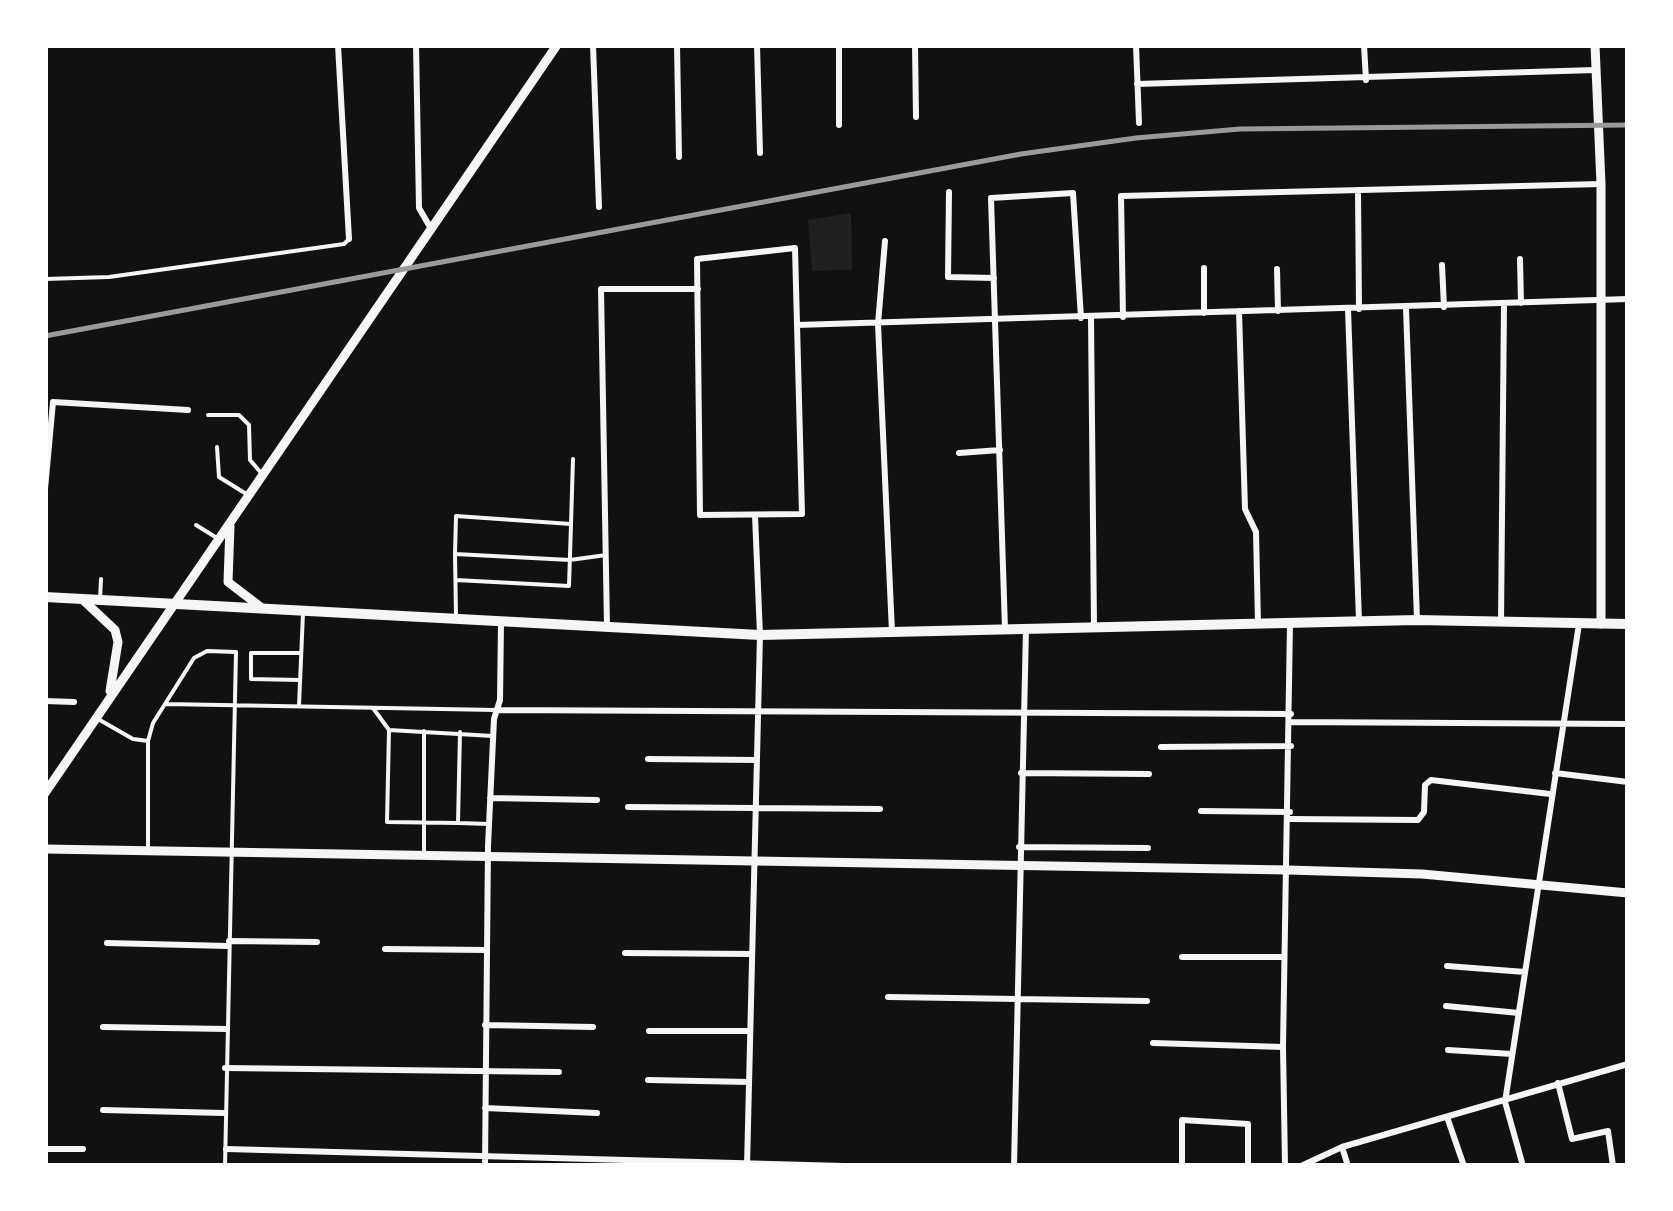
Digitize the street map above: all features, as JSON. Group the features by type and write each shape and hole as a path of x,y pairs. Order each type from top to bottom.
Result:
{"main road":[{"path":"45,597 760,635 1258,622 1628,624"}],"street":[{"path":"338,45 348,239"},
{"path":"416,45 415,208 430,227"},
{"path":"45,792 557,45"},
{"path":"593,45 599,207"},
{"path":"677,45 679,157"},
{"path":"757,45 760,153"},
{"path":"839,45 839,126"},
{"path":"916,45 916,117"},
{"path":"1136,45 1138,123"},
{"path":"1364,45 1366,80"},
{"path":"1595,45 1601,184 1601,624"},
{"path":"1137,84 1596,70"},
{"path":"1123,317 1122,196 1211,190 1601,184"},
{"path":"1358,190 1359,309"},
{"path":"949,192 948,276 994,278"},
{"path":"1005,630 992,198 1074,193 1080,318"},
{"path":"885,241 878,324 892,632"},
{"path":"794,248 797,325 802,514 700,515 698,259 794,248"},
{"path":"1520,259 1521,303"},
{"path":"1442,265 1444,306"},
{"path":"1204,268 1204,313"},
{"path":"1277,269 1278,310"},
{"path":"606,627 601,289 698,289"},
{"path":"797,325 1628,298"},
{"path":"1501,622 1504,304"},
{"path":"1406,308 1417,620"},
{"path":"1348,309 1359,621"},
{"path":"1239,311 1245,509 1256,532 1258,622"},
{"path":"1091,318 1094,626"},
{"path":"45,490 53,402 188,410"},
{"path":"959,453 1000,450"},
{"path":"748,1166 760,635 755,514"},
{"path":"230,524 228,582 245,599 268,610"},
{"path":"82,600 116,630 118,642 109,698"},
{"path":"1285,1166 1282,1047 1290,815 1290,622"},
{"path":"484,1166 489,824 493,736 500,700 501,623"},
{"path":"1523,1166 1505,1102 1579,624"},
{"path":"1014,1166 1026,628"},
{"path":"45,701 74,702"},
{"path":"496,710 758,714 1023,712 1628,724"},
{"path":"1161,747 1291,746"},
{"path":"648,759 756,760"},
{"path":"1021,773 1149,774"},
{"path":"1554,773 1628,782"},
{"path":"1202,811 1418,820 1424,812 1425,786 1431,780 1551,794"},
{"path":"490,798 597,800"},
{"path":"628,807 880,808"},
{"path":"1019,846 1148,848"},
{"path":"45,849 1288,870 1422,874 1628,893"},
{"path":"107,943 317,942"},
{"path":"385,949 486,950"},
{"path":"625,953 752,954"},
{"path":"1182,957 1284,957"},
{"path":"1447,966 1525,972"},
{"path":"888,997 1146,1001"},
{"path":"1446,1006 1519,1013"},
{"path":"485,1025 593,1028"},
{"path":"103,1026 226,1029"},
{"path":"649,1031 750,1030"},
{"path":"1153,1043 1282,1047"},
{"path":"1448,1050 1512,1054"},
{"path":"1300,1166 1342,1148 1628,1064"},
{"path":"226,1068 559,1072"},
{"path":"648,1080 749,1082"},
{"path":"1558,1084 1572,1139 1608,1131 1613,1166"},
{"path":"484,1108 597,1113"},
{"path":"103,1110 224,1113"},
{"path":"1447,1117 1464,1166"},
{"path":"1182,1166 1182,1120 1248,1124 1248,1166"},
{"path":"45,1148 83,1149"},
{"path":"226,1148 844,1166"},
{"path":"1342,1148 1348,1166"}],"lane":[{"path":"45,279 108,277 344,244 348,239"},
{"path":"208,415 238,415 248,424 250,460 262,474"},
{"path":"217,447 219,477 248,496"},
{"path":"456,580 569,586 574,458"},
{"path":"456,621 456,516 571,524"},
{"path":"196,525 219,539"},
{"path":"456,554 570,560 606,556"},
{"path":"100,579 100,601"},
{"path":"299,706 303,613"},
{"path":"148,851 148,741 165,704 200,653 236,652 225,1166"},
{"path":"300,680 251,679 251,653 301,653"},
{"path":"236,664 251,664"},
{"path":"165,704 496,710"},
{"path":"374,708 389,730 388,822 489,824"},
{"path":"96,718 133,739 148,741"},
{"path":"389,730 493,736"},
{"path":"424,731 424,854"},
{"path":"458,823 460,732"},
{"path":"45,771 56,777"}],"shaded area":[{"path":"851,213 852,270 812,271 808,220"}],"railway":[{"path":"45,336 1021,154 1136,138 1240,129 1628,125"}]}
